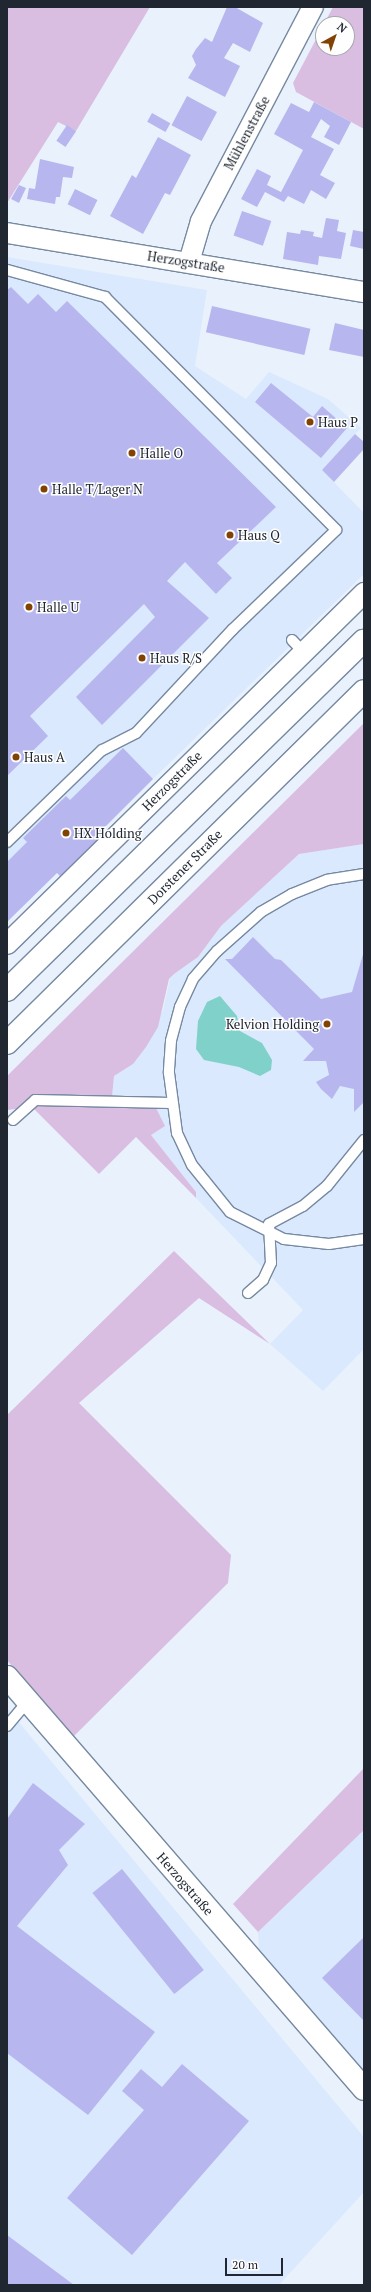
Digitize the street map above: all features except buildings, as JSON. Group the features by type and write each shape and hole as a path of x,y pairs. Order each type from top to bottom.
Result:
{"main road":[{"path":"7,990 364,641"},
{"name":"Dorstener Straße","path":"7,1043 364,691"},
{"name":"Herzogstraße","path":"7,1677 364,2089"}],"street":[{"name":"Mühlenstraße","path":"189,262 201,222 313,7"},
{"name":"Herzogstraße","path":"7,233 364,292"},
{"name":"Herzogstraße","path":"7,944 297,646 364,593"}],"lane":[{"path":"7,270 105,297 336,530 233,628 136,733 102,750 7,842"},
{"path":"364,874 327,880 292,894 261,912 217,951 198,973 180,1007 172,1041 170,1103 177,1133 192,1165 230,1212 269,1233 306,1243 364,1239"},
{"path":"13,1120 35,1100 170,1103"},
{"path":"248,1293 263,1280 271,1263 269,1224 303,1206 327,1186 362,1145"},
{"path":"7,1726 28,1701"}],"shaded area":[{"path":"7,7 150,7 76,131 58,122 7,203"},
{"path":"333,7 364,7 364,129 296,92 293,83 315,41 315,56 355,56 355,16 328,16"},
{"path":"7,257 207,290 195,366 246,399 269,372 328,399 361,428 322,470 364,513 364,574 7,921"},
{"path":"364,723 364,844 299,854 221,926 198,957 169,979 158,1027 146,1047 133,1064 114,1076 111,1107 155,1106 165,1126 151,1135 196,1192 196,1198 136,1137 99,1174 32,1107 7,1110 7,1076"},
{"path":"364,844 364,1349 323,1391 270,1344 303,1310 196,1198 196,1192 151,1135 111,1107 114,1076 133,1064 163,1010 170,979 174,974 198,957 221,926 299,854"},
{"path":"220,996 237,1016 240,1031 262,1043 272,1060 271,1070 260,1076 239,1067 204,1060 196,1049 198,1021 207,1002"},
{"path":"174,1251 270,1344 199,1298 79,1403 231,1555 228,1583 72,1738 7,1660 7,1415"},
{"path":"7,1708 364,2137 364,2192 279,2285 7,2285"},
{"path":"364,1768 364,1830 258,1932 233,1904"},
{"path":"364,1830 364,2075 259,1953 258,1932"}],"place":[{"name":"Haus P","path":"310,422"},
{"name":"Halle O","path":"132,453"},
{"name":"Halle T/Lager N","path":"44,489"},
{"name":"Haus Q","path":"230,535"},
{"name":"Halle U","path":"29,607"},
{"name":"Haus R/S","path":"142,658"},
{"name":"Haus A","path":"16,757"},
{"name":"HX Holding","path":"66,833"},
{"name":"Kelvion Holding","path":"327,1024"}]}
